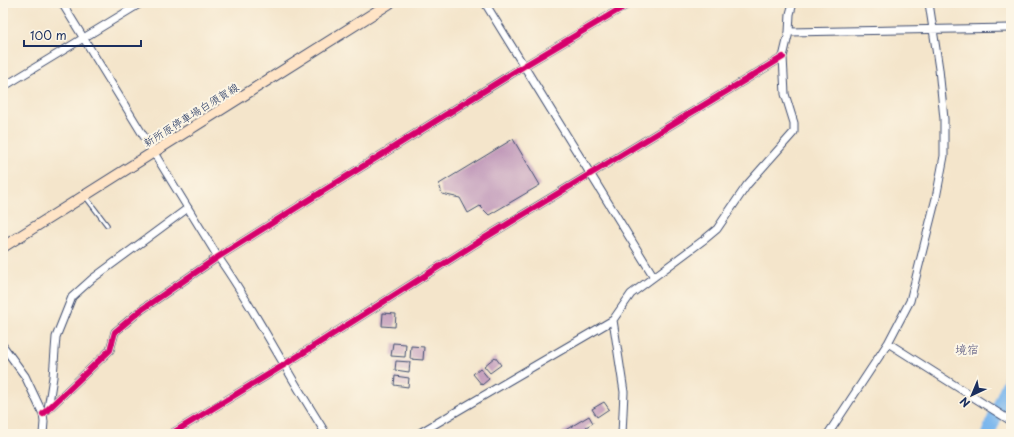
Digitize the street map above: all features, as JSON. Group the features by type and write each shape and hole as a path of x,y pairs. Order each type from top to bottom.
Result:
{"main road":[{"name":"新所原停車場白須賀線","path":"3,247 390,3"}],"street":[{"path":"62,3 153,153 218,257 233,277 326,434"},
{"path":"3,87 141,3"},
{"path":"485,3 654,277"},
{"path":"46,411 110,350 115,332 141,310 218,257 524,66 630,3"},
{"path":"418,434 613,320 631,294 717,229 746,185 794,132 794,123 785,94 783,57 789,32 790,14 793,3"},
{"path":"828,434 888,343 910,301 936,198 944,156 944,119 939,69 929,3"},
{"path":"789,32 933,28 1011,28"},
{"path":"171,434 284,365 478,242 783,57"},
{"path":"43,434 53,377 56,337 72,297 92,279 188,208"},
{"path":"613,320 624,392 622,434"},
{"path":"888,343 1011,421"},
{"path":"3,346 26,376 46,411"},
{"path":"44,422 50,434"}],"lane":[{"path":"86,196 108,225"}],"building":[{"path":"513,139 540,185 489,215 480,206 468,213 460,198 442,194 439,184"},
{"path":"383,313 396,314 395,327 382,326"},
{"path":"393,343 406,344 405,357 391,356"},
{"path":"411,346 424,347 423,360 410,359"},
{"path":"495,357 501,365 490,373 484,366"},
{"path":"396,361 410,362 409,372 395,370"},
{"path":"480,368 489,379 482,385 473,374"},
{"path":"395,376 409,378 408,387 394,385"},
{"path":"604,402 609,409 597,417 592,409"},
{"path":"589,416 593,423 586,427 591,434 563,434 562,432"}],"waterway":[{"path":"988,434 1011,377"}],"cycle path":[{"path":"43,414 110,350 115,332 141,310 218,257 304,203 524,66 630,3"},
{"path":"171,434 284,365 478,242 783,57"}],"district":[{"name":"境宿","path":"967,350"}]}
